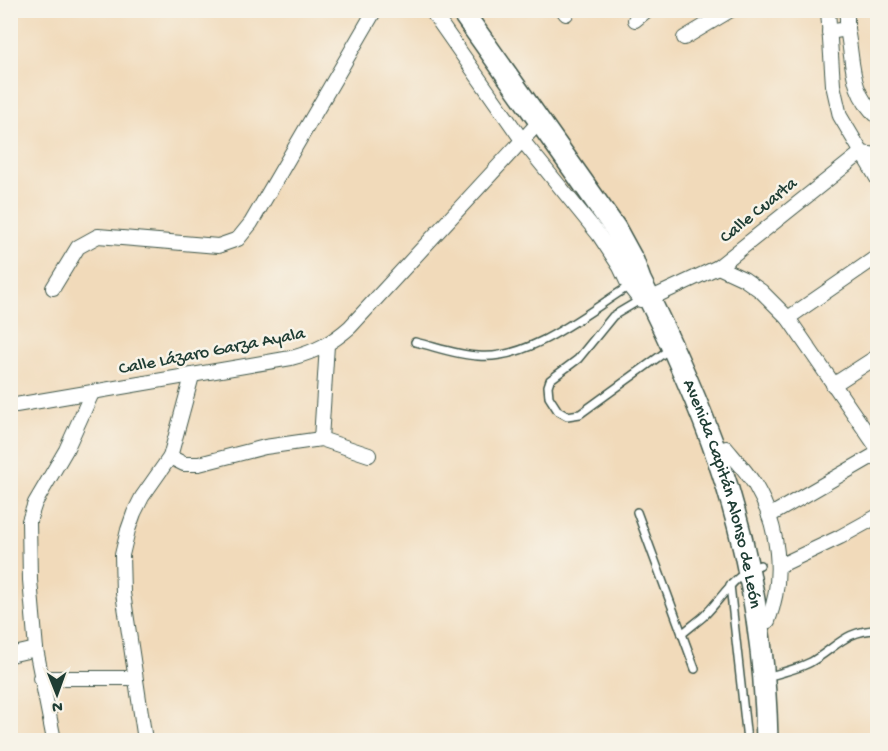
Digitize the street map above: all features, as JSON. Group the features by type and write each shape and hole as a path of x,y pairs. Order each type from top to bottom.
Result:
{"main road":[{"name":"Avenida Capitán Alonso de León","path":"461,10 609,218 642,285 711,407 726,448 762,567 768,621 767,741"},
{"name":"Avenida Capitán Alonso de León","path":"676,345 717,457 736,519 762,567 756,621 768,677 777,741"}],"street":[{"path":"53,288 78,247 98,236 218,246 238,239 251,223 375,10"},
{"path":"431,10 522,140 599,235 620,267 642,285"},
{"path":"636,21 647,10"},
{"path":"684,38 731,10"},
{"path":"828,10 833,85 840,116 878,180"},
{"path":"847,10 856,85 864,104 878,117"},
{"path":"829,32 848,29"},
{"name":"Calle Lázaro Garza Ayala","path":"10,406 291,358 327,345 350,327 540,121"},
{"path":"861,153 878,155"},
{"name":"Calle Cuarta","path":"642,285 718,267 861,153"},
{"path":"788,318 878,256"},
{"path":"718,267 744,279 761,291 788,318 878,451 769,516"},
{"path":"321,439 327,345"},
{"path":"833,385 878,356"},
{"path":"145,741 123,593 122,555 134,513 142,497 170,458 192,375"},
{"path":"54,741 36,649 30,580 29,522 34,503 66,450 92,393"},
{"path":"170,458 184,464 199,464 265,447 321,439 369,455"},
{"path":"726,448 755,485 769,516 762,567 840,537 878,516"},
{"path":"10,655 36,649"},
{"path":"40,678 135,678"}],"lane":[{"path":"415,342 480,357 513,352 550,337 642,285"},
{"path":"642,285 578,359 550,380 549,397 558,411 567,416 579,414 676,345"},
{"path":"637,512 695,669"},
{"path":"682,634 704,616 730,585 762,567"},
{"path":"730,585 747,741"},
{"path":"768,677 812,661 856,632 878,630"}]}
